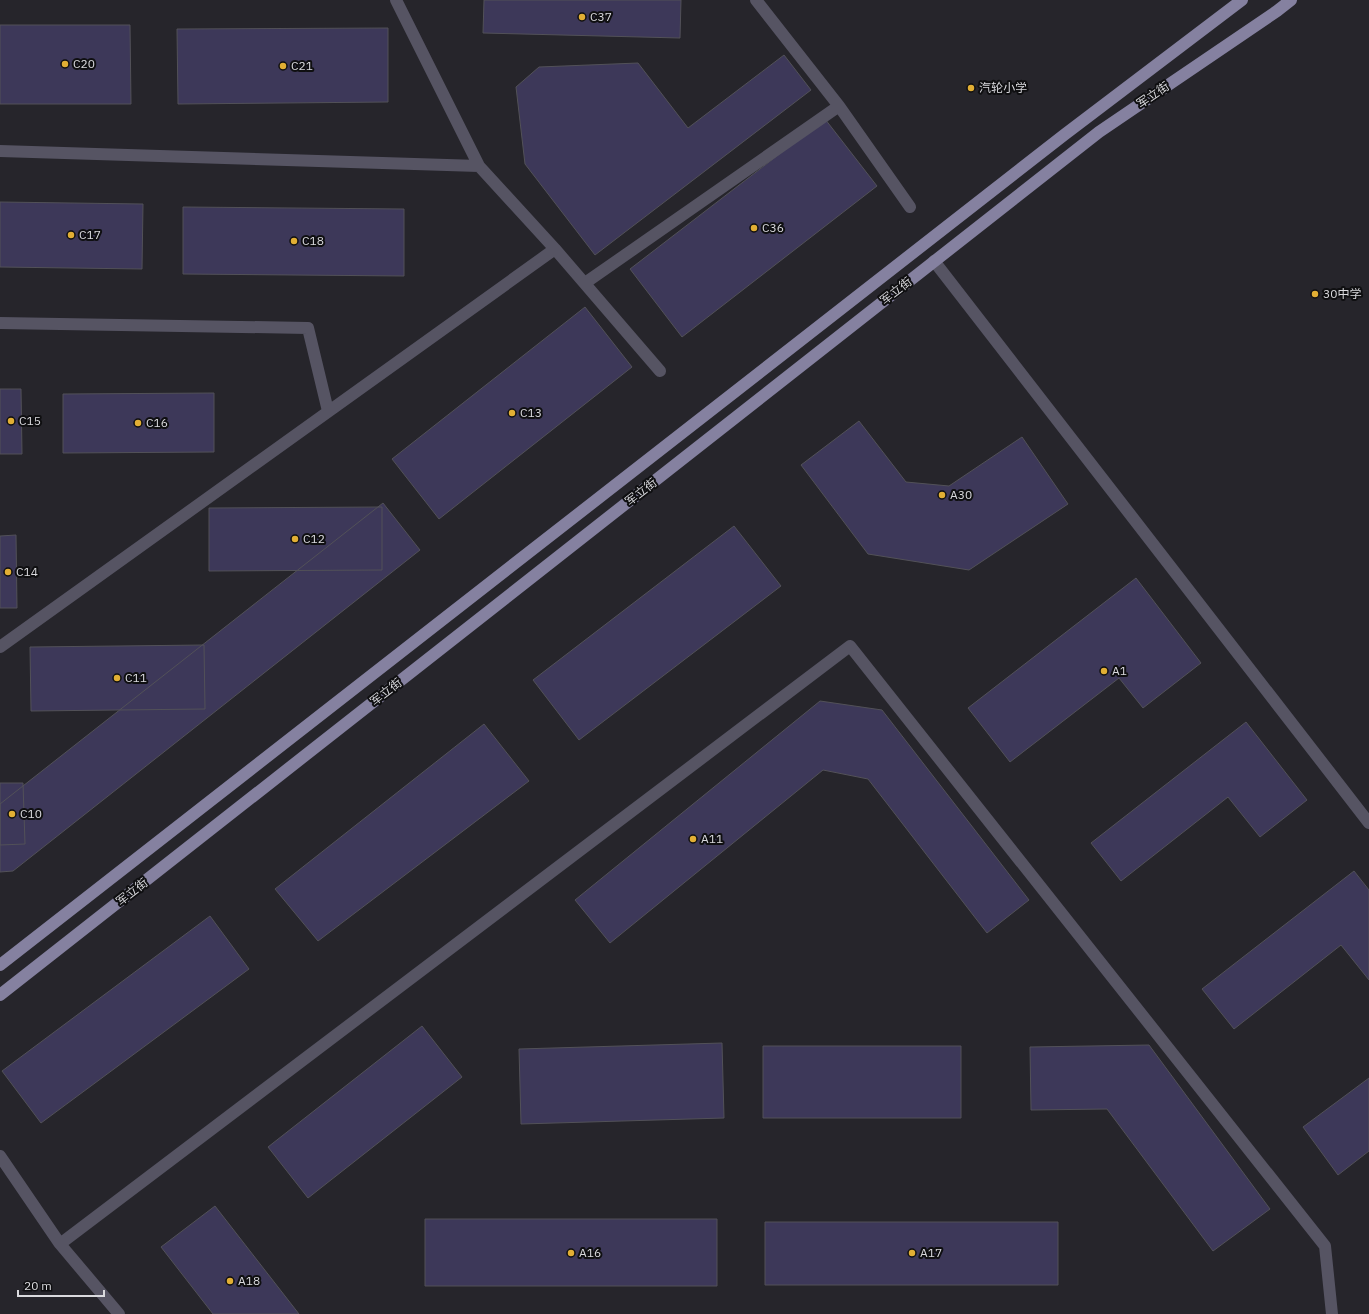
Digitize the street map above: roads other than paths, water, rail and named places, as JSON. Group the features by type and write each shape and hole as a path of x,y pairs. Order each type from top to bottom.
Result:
{"main road":[{"name":"军立街","path":"0,965 1064,135 1242,0"},
{"name":"军立街","path":"0,995 1099,132 1291,0"}],"street":[{"path":"396,0 479,166 555,249 660,370"},
{"path":"756,0 839,106 910,207"},
{"path":"585,283 839,106"},
{"path":"0,151 479,166"},
{"path":"0,647 555,249"},
{"path":"934,261 1369,823"},
{"path":"0,322 308,328 328,411"},
{"path":"60,1244 850,646 1325,1246 1332,1314"},
{"path":"0,1156 60,1244 119,1314"}],"place":[{"name":"C37","path":"582,17"},
{"name":"C20","path":"65,64"},
{"name":"C21","path":"283,66"},
{"name":"汽轮小学","path":"971,88"},
{"name":"C36","path":"754,228"},
{"name":"C17","path":"71,235"},
{"name":"C18","path":"294,241"},
{"name":"30中学","path":"1315,294"},
{"name":"C13","path":"512,413"},
{"name":"C15","path":"11,421"},
{"name":"C16","path":"138,423"},
{"name":"A30","path":"942,495"},
{"name":"C12","path":"295,539"},
{"name":"C14","path":"8,572"},
{"name":"A1","path":"1104,671"},
{"name":"C11","path":"117,678"},
{"name":"C10","path":"12,814"},
{"name":"A11","path":"693,839"},
{"name":"A16","path":"571,1253"},
{"name":"A17","path":"912,1253"},
{"name":"A18","path":"230,1281"}]}
